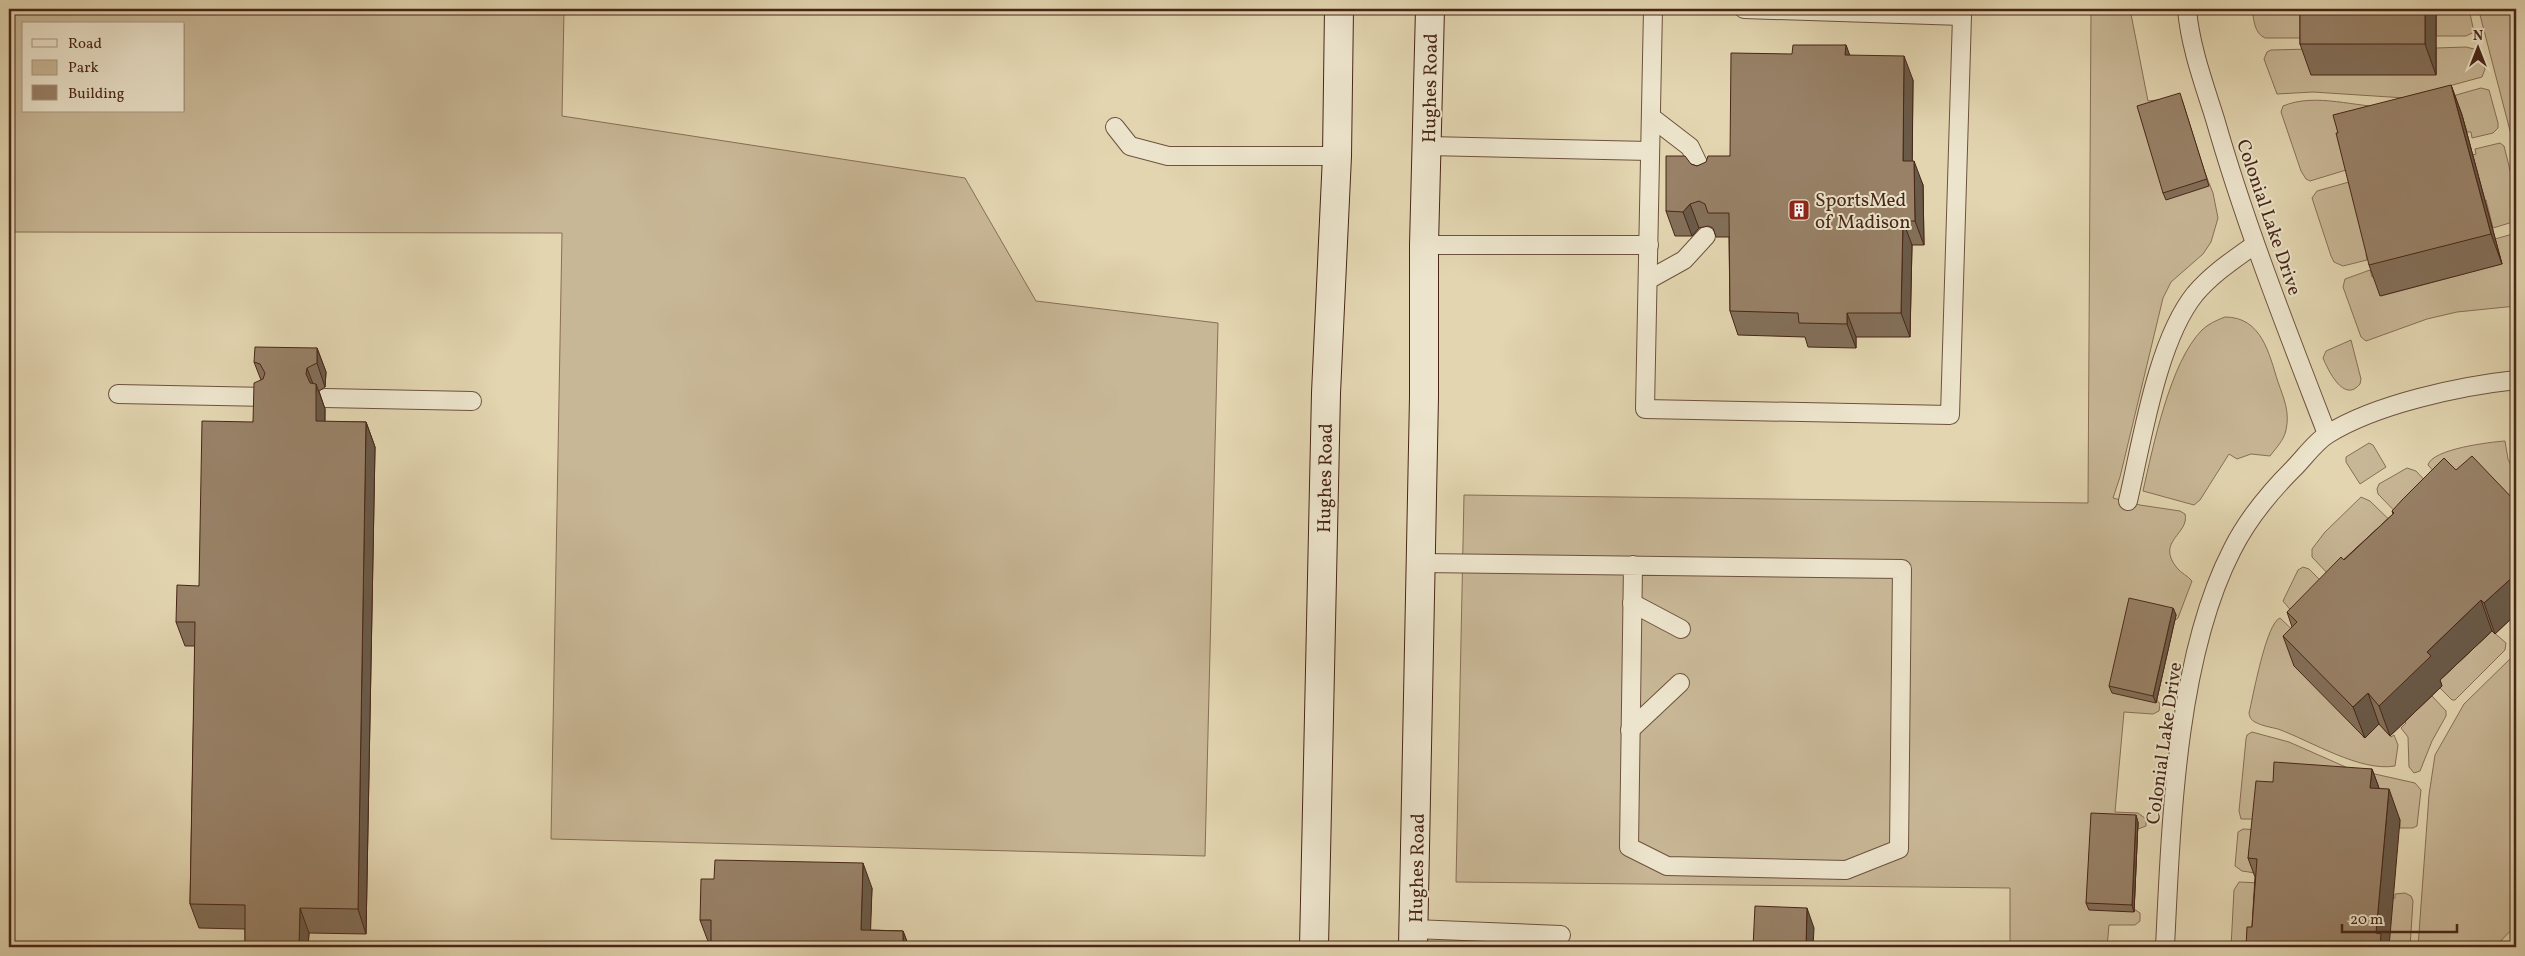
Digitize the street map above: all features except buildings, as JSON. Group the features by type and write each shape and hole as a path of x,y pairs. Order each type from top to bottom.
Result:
{"main road":[{"name":"Hughes Road","path":"1314,947 1326,393 1337,156 1339,9"},
{"name":"Hughes Road","path":"1414,938 1421,563 1424,245 1430,9"}],"lane":[{"path":"1653,9 1646,409 1950,415 1962,16 1744,9"},
{"name":"Colonial Lake Drive","path":"2187,9 2200,68 2254,245 2326,434"},
{"path":"1651,117 1690,147 1706,180"},
{"path":"1116,127 1130,146 1168,156 1337,156"},
{"path":"1428,146 1650,151"},
{"path":"1648,280 1684,260 1706,236"},
{"path":"1424,245 1649,245"},
{"path":"2128,501 2160,369 2178,320 2194,295 2208,280 2254,245"},
{"name":"Colonial Lake Drive","path":"2165,947 2173,813 2184,719 2198,647 2214,592 2232,549 2273,489 2326,434 2361,418 2416,399 2490,383 2516,380"},
{"path":"118,394 263,397"},
{"path":"325,398 472,400"},
{"path":"1421,563 1633,565 1902,569 1899,849 1846,870 1667,866 1629,847 1633,565"},
{"path":"1632,603 1681,629"},
{"path":"1630,730 1680,683"},
{"path":"1414,938 1560,935"}],"green space":[{"path":"9,9 564,9 562,116 965,178 1036,301 1218,323 1205,856 551,839 562,233 9,232"},
{"path":"2091,9 2130,9 2148,101 2175,98 2213,193 2218,218 2211,242 2203,254 2171,282 2163,298 2120,477 2113,498 2140,505 2180,511 2185,514 2183,527 2171,544 2170,551 2171,559 2177,568 2192,581 2178,618 2174,621 2156,703 2157,700 2160,704 2159,711 2153,714 2124,712 2115,812 2138,813 2146,819 2146,826 2138,829 2138,822 2134,909 2140,913 2140,921 2135,925 2109,925 2107,947 2010,947 2010,888 1456,882 1464,495 2088,503"},
{"path":"2252,9 2311,9 2311,38 2265,38 2257,30"},
{"path":"2424,9 2469,9 2474,32 2466,36 2436,36 2436,10"},
{"path":"2478,9 2516,9 2516,154 2479,11"},
{"path":"2466,47 2478,50 2485,69 2482,77 2405,98 2313,92 2277,94 2264,59 2267,52 2271,50 2311,49 2436,74 2436,48"},
{"path":"2481,88 2489,90 2498,123 2498,128 2493,133 2472,138 2471,132 2467,132 2462,116 2346,170 2310,181 2306,179 2301,171 2281,112 2283,106 2309,100 2377,107 2402,107"},
{"path":"2500,143 2504,146 2516,194 2516,221 2493,228 2486,200 2473,203 2472,155 2476,154 2475,149"},
{"path":"2349,182 2370,252 2366,254 2367,260 2343,266 2334,262 2331,256 2312,198 2317,191"},
{"path":"2516,233 2516,306 2457,312 2427,319 2366,341 2361,337 2343,287 2345,279 2370,270 2372,277 2376,277 2381,296 2501,264 2495,239"},
{"path":"2225,317 2248,323 2256,330 2267,349 2286,406 2287,423 2284,437 2270,456 2251,454 2237,459 2229,454 2200,500 2194,505 2143,491 2164,406 2181,362 2191,344 2202,330 2213,322"},
{"path":"2351,340 2361,379 2360,384 2354,389 2348,390 2337,383 2323,358 2326,351"},
{"path":"2505,441 2508,459 2516,476 2516,521 2452,492 2428,465 2432,459 2462,447"},
{"path":"2369,443 2373,445 2386,467 2360,484 2346,462 2346,457"},
{"path":"2407,468 2416,471 2443,500 2413,530 2378,494 2377,489 2379,484"},
{"path":"2361,497 2370,501 2407,537 2347,594 2312,557 2312,549 2325,532"},
{"path":"2303,567 2309,569 2340,600 2307,630 2283,601 2298,570"},
{"path":"2280,618 2300,637 2364,738 2379,724 2391,737 2394,735 2398,745 2395,766 2381,767 2351,760 2291,734 2260,724 2250,718 2249,713 2265,646 2275,623"},
{"path":"2491,630 2506,643 2505,650 2455,700 2452,700 2440,688 2438,682"},
{"path":"2516,653 2516,925 2495,947 2418,947 2429,795 2435,755 2464,704"},
{"path":"2432,696 2446,711 2446,716 2432,741 2420,771 2414,773 2409,767 2408,737 2401,728 2406,723 2403,719"},
{"path":"2252,732 2289,742 2348,768 2415,783 2421,790 2417,826 2413,828 2400,828 2400,820 2241,819 2239,811 2246,739 2247,735"},
{"path":"2243,829 2263,830 2262,874 2242,871 2235,866 2238,832"},
{"path":"2239,882 2261,883 2264,947 2231,947 2234,890"},
{"path":"2405,893 2411,896 2413,901 2410,947 2388,947 2390,898 2395,898 2395,894"}],"place":[{"name":"SportsMed of Madison","path":"1799,210"}]}
